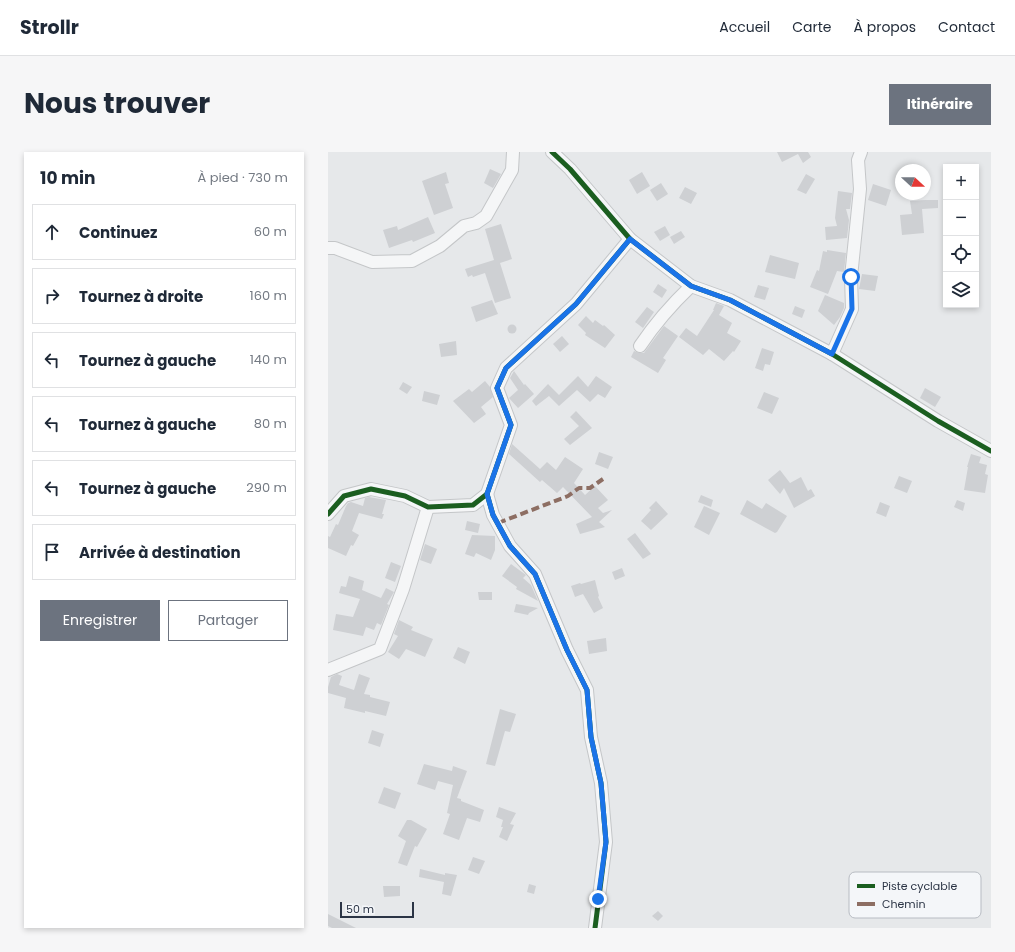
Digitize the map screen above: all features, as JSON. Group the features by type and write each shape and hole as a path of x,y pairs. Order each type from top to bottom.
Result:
{"street":[{"path":"328,248 335,248 372,262 412,261 440,246 464,226 476,223 486,216 512,170 513,152"},
{"path":"552,152 570,168 630,239 691,286 730,300 832,354 938,421 991,451"},
{"path":"832,354 852,309 851,277 860,189 858,160 860,152"},
{"path":"328,514 344,496 371,489 405,496 428,507 473,505 487,494 511,425 497,388 506,368 576,304 630,239"},
{"path":"640,346 654,324 691,286"},
{"path":"487,494 493,515 510,546 535,574 567,650 587,690 591,737 601,783 606,842 595,928"},
{"path":"328,670 380,649 403,589 428,507"}],"building":[{"path":"777,152 808,152 811,157 803,163 798,154 782,162"},
{"path":"490,169 501,174 493,188 484,183"},
{"path":"446,172 449,183 445,184 453,208 434,215 422,181"},
{"path":"642,172 650,186 637,194 629,180"},
{"path":"806,174 815,179 806,194 797,190"},
{"path":"661,183 668,194 657,201 650,190"},
{"path":"873,184 891,190 886,206 868,200"},
{"path":"685,187 697,193 691,204 679,198"},
{"path":"838,191 852,193 850,209 846,209 849,220 847,238 826,240 825,227 837,226 835,218"},
{"path":"938,200 938,208 922,209 924,233 902,235 900,215 912,214 910,201"},
{"path":"428,217 435,233 413,242 412,240 389,248 383,230 397,226 398,230"},
{"path":"501,224 512,259 500,263 511,298 495,303 485,273 468,277 465,269 494,260 485,229"},
{"path":"665,226 670,235 660,241 654,232"},
{"path":"681,231 685,237 674,244 670,237"},
{"path":"827,250 846,253 844,272 837,271 828,294 810,287 817,270 819,271 823,251 827,252"},
{"path":"770,255 799,263 795,279 765,272"},
{"path":"862,274 878,276 875,291 859,289"},
{"path":"658,284 667,290 662,298 653,292"},
{"path":"758,285 769,288 765,300 754,297"},
{"path":"825,295 844,303 844,308 840,317 834,325 818,311"},
{"path":"492,300 498,314 476,322 471,307"},
{"path":"716,303 724,306 719,315 732,323 727,333 741,341 734,352 733,351 724,361 709,349 703,355 679,337 686,328 697,336 714,310"},
{"path":"795,306 805,310 802,318 792,314"},
{"path":"647,307 654,312 643,328 635,322"},
{"path":"586,316 593,323 595,320 603,326 604,325 615,335 605,348 585,335 586,333 578,325"},
{"path":"510,325 514,325 516,329 514,333 510,333 508,331 508,327"},
{"path":"664,326 678,336 663,358 666,360 658,373 631,357 634,351 644,353"},
{"path":"562,336 569,344 560,352 553,344"},
{"path":"456,341 457,355 441,357 439,344"},
{"path":"762,348 774,352 770,365 765,364 763,371 755,368"},
{"path":"514,371 524,385 525,384 534,394 518,408 509,398 518,390 510,378"},
{"path":"578,376 588,387 596,376 612,387 605,398 598,394 590,402 577,390 559,406 549,396 536,406 532,401 548,384 559,395"},
{"path":"485,381 490,387 493,397 481,407 486,414 474,423 453,401 469,389 472,392"},
{"path":"403,382 412,387 407,394 399,389"},
{"path":"925,388 941,397 935,407 920,398"},
{"path":"424,391 440,395 437,405 422,401"},
{"path":"764,392 779,398 772,414 757,408"},
{"path":"576,411 592,428 570,445 564,439 579,426 570,417"},
{"path":"512,444 540,469 547,462 556,470 565,457 583,469 574,483 585,495 595,486 608,500 598,508 603,513 612,510 599,522 605,527 580,534 576,524 592,517 563,487 557,493 542,480 540,482 509,454"},
{"path":"599,452 613,457 608,469 595,464"},
{"path":"971,454 981,457 979,463 987,465 985,474 988,475 985,493 964,490 967,467"},
{"path":"780,470 790,483 801,477 808,491 811,489 815,496 794,508 784,488 780,494 768,480"},
{"path":"899,476 912,481 907,493 894,488"},
{"path":"701,495 713,500 711,507 698,502"},
{"path":"369,497 386,500 382,519 359,513 352,531 359,535 353,546 351,545 346,556 328,548 328,536 330,537 336,524 338,525 348,503 351,502 363,506 365,498"},
{"path":"747,500 762,509 766,503 787,516 777,532 775,533 740,514"},
{"path":"957,500 965,503 963,511 954,507"},
{"path":"656,501 668,514 651,530 641,521 651,510 649,508"},
{"path":"880,502 890,506 886,517 876,513"},
{"path":"704,506 720,513 709,535 694,527"},
{"path":"467,521 480,524 478,533 465,530"},
{"path":"635,533 651,554 643,559 627,539"},
{"path":"472,535 495,536 495,550 491,560 476,553 474,557 465,554"},
{"path":"425,544 437,549 431,564 420,560"},
{"path":"391,562 401,566 395,582 385,578"},
{"path":"511,564 526,575 523,578 531,585 538,601 516,589 517,587 502,576"},
{"path":"622,568 625,576 615,580 612,572"},
{"path":"349,576 364,581 362,590 381,598 386,588 394,592 387,604 389,605 381,625 377,623 374,630 366,627 363,636 333,630 336,614 353,617 360,599 339,593 341,586 346,587"},
{"path":"595,580 598,597 603,608 594,613 583,594 575,597 571,586"},
{"path":"478,592 492,592 492,600 479,600"},
{"path":"516,604 538,608 528,615 514,612"},
{"path":"399,620 413,627 411,630 433,639 425,657 406,649 399,659 388,652 398,636 394,634"},
{"path":"606,638 607,651 589,654 587,641"},
{"path":"458,647 470,652 465,664 453,658"},
{"path":"337,674 342,676 339,685 354,690 359,674 370,678 364,694 390,702 386,716 344,708 346,698 328,693 331,677"},
{"path":"500,709 516,714 510,732 505,731 495,766 486,764"},
{"path":"372,730 384,734 380,747 368,743"},
{"path":"424,764 452,771 453,766 467,771 457,798 484,810 480,822 467,818 459,840 443,834 450,814 447,813 453,785 438,781 435,790 417,784"},
{"path":"384,787 401,793 395,809 378,803"},
{"path":"499,807 516,813 510,824 514,825 507,841 499,837 503,827 501,827 503,820 496,817"},
{"path":"407,820 411,820 427,829 417,847 415,846 407,866 398,863 406,841 398,836"},
{"path":"473,857 485,861 479,874 468,870"},
{"path":"420,869 445,875 445,873 457,875 451,896 442,894 444,882 419,877"},
{"path":"529,884 536,886 534,894 527,892"},
{"path":"383,886 400,886 400,896 384,897"},
{"path":"658,911 663,916 658,921 652,916"},
{"path":"328,914 356,928 332,928 328,926"}],"marked path":[{"path":"498,523 568,496 579,488 590,488 603,479"}],"cycle path":[{"path":"552,152 570,169 630,239 691,286 730,300 832,354 938,421 991,451"},
{"path":"328,514 344,496 371,489 405,496 428,507 473,505 487,494 511,425 497,388 506,368 576,304 630,239"},
{"path":"487,494 493,515 510,546 535,574 567,650 587,690 591,737 601,783 606,842 595,928"}],"route":[{"path":"598,899 606,842 601,783 591,737 587,690 567,650 535,574 510,546 493,515 487,494 511,425 497,388 506,368 576,304 630,239 691,286 730,300 832,354 852,309 851,277"}]}
